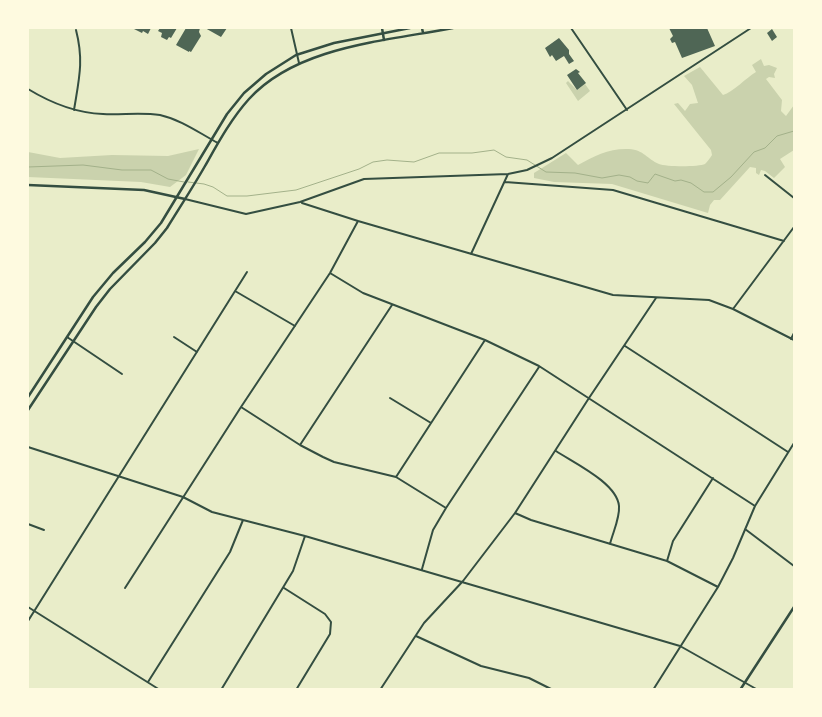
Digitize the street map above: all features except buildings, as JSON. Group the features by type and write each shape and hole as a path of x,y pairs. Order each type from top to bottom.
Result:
{"main road":[{"path":"382,28 384,40"},
{"path":"28,397 93,297 113,273 145,242 161,223 227,114 244,93 266,74 296,55 334,43 410,28"},
{"path":"422,28 423,34"},
{"path":"28,410 110,289 167,228 234,117 265,84 299,63 319,55 384,40 453,28"},
{"path":"28,185 144,190 185,199"},
{"path":"740,690 794,607"}],"street":[{"path":"291,28 299,63"},
{"path":"571,28 627,110"},
{"path":"185,199 246,214 300,202 364,178 508,174 534,168 627,110 751,28"},
{"path":"74,110 81,70 81,48 76,30"},
{"path":"28,89 48,101 74,110 101,114 158,115 178,120 218,143"},
{"path":"472,254 508,174"},
{"path":"765,175 794,198"},
{"path":"505,182 613,190 784,241"},
{"path":"300,202 358,221 613,294 710,300 733,309 794,340"},
{"path":"125,588 241,407 330,273 358,221"},
{"path":"733,309 794,227"},
{"path":"28,621 247,272"},
{"path":"330,273 363,293 485,340 540,366 755,506"},
{"path":"235,291 295,326"},
{"path":"380,690 424,623 463,581 515,513 656,298"},
{"path":"300,445 392,304"},
{"path":"791,339 794,333"},
{"path":"67,337 122,374"},
{"path":"174,337 197,352"},
{"path":"396,477 485,340"},
{"path":"625,346 788,452"},
{"path":"422,569 433,530 540,366"},
{"path":"390,398 431,423"},
{"path":"241,407 300,445 334,462 396,477 446,508"},
{"path":"653,690 718,587 733,558 755,506 794,443"},
{"path":"28,447 183,497 212,512 422,569 680,646 758,690"},
{"path":"556,451 603,481 617,497 619,513 610,544"},
{"path":"667,560 673,541 712,478"},
{"path":"515,513 531,520 667,560 718,587"},
{"path":"148,682 230,552 242,520"},
{"path":"28,524 44,530"},
{"path":"745,529 794,566"},
{"path":"221,690 284,588 297,563 305,536"},
{"path":"284,588 325,614 331,622 330,634 296,690"},
{"path":"28,607 160,690"},
{"path":"416,636 481,666 529,678 553,690"}],"green space":[{"path":"761,59 764,66 769,65 777,68 774,74 775,78 769,77 766,79 782,100 781,111 786,116 794,105 794,150 780,159 785,167 774,178 761,170 759,175 756,173 756,168 750,167 720,200 714,200 710,205 708,213 612,184 554,182 534,178 534,173 566,153 578,165 602,153 622,149 638,151 663,165 690,166 705,164 712,155 711,150 674,104 678,103 685,111 690,104 698,103 692,85 684,76 700,67 723,95 756,72 752,65"},
{"path":"568,81 577,90 585,84 590,91 578,101 566,83"},
{"path":"199,149 186,175 170,187 141,182 28,177 28,152 60,158 112,155 168,156"}],"waterway":[{"path":"188,182 213,187 227,196 247,196 296,190 359,169 373,162 387,160 414,162 439,153 472,153 494,150 506,157 527,160 546,172 575,173 602,178 619,175 648,183 655,174 675,181 681,180 691,183 704,192 713,192 731,177 754,152 765,148 777,136 794,131"},
{"path":"28,167 83,165 122,170 151,170 168,179 184,182"}]}
